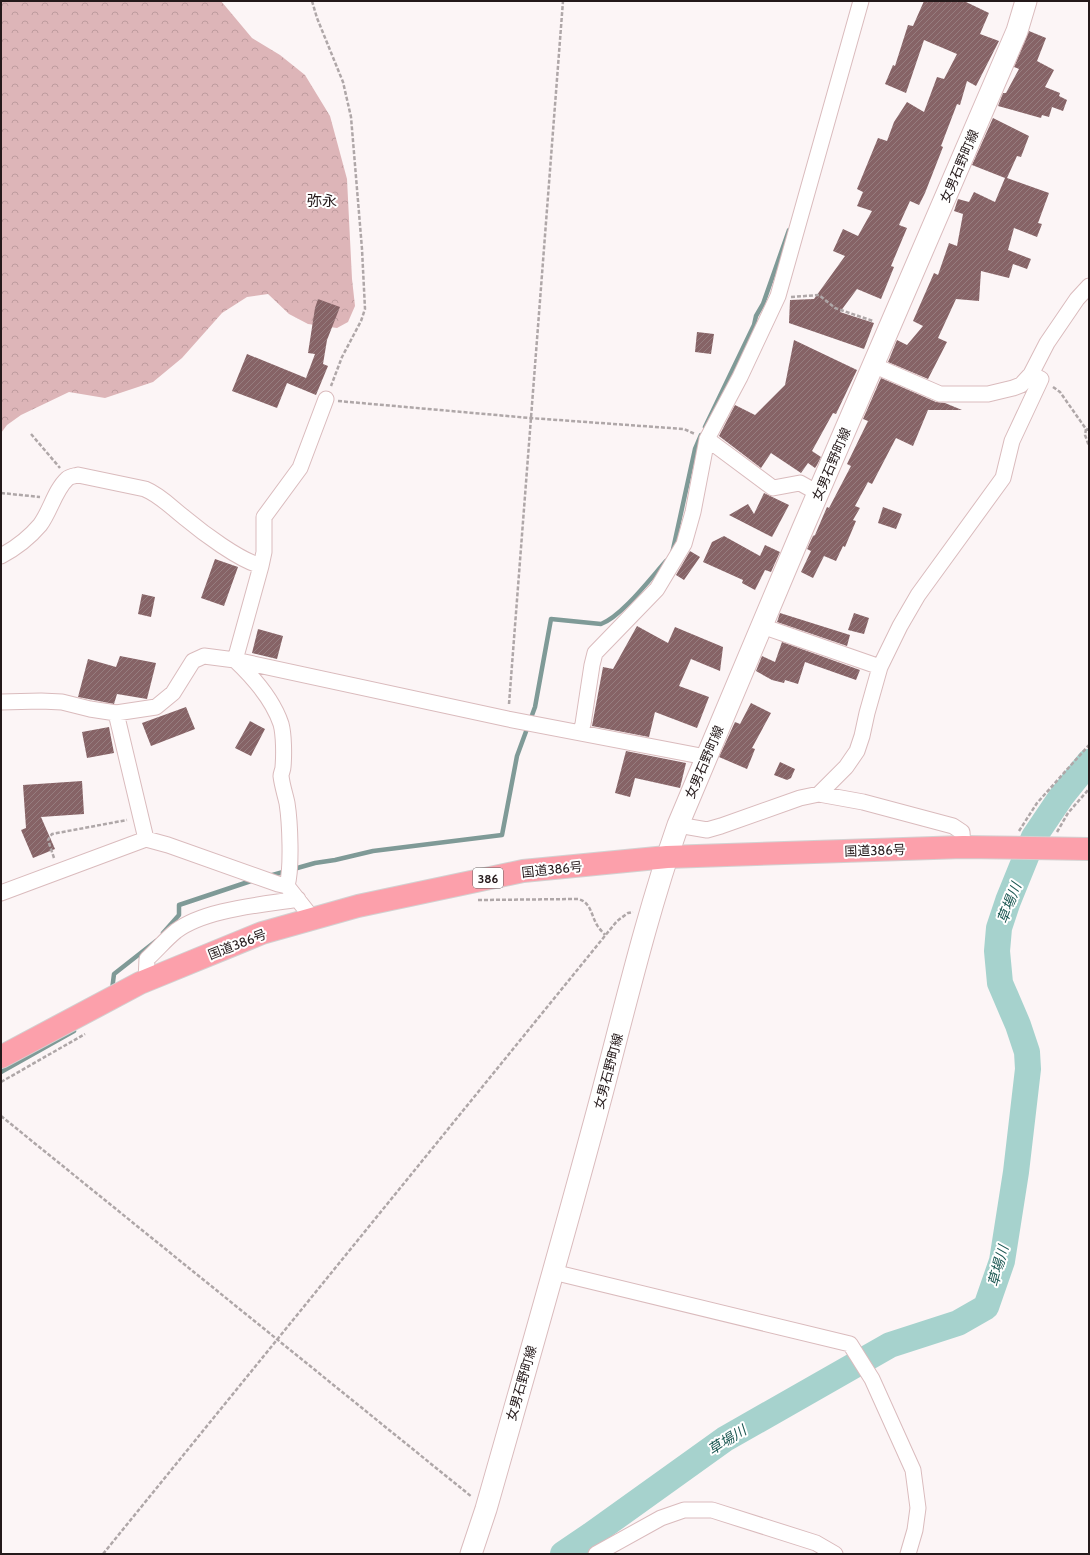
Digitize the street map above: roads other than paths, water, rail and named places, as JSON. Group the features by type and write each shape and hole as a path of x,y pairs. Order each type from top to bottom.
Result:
{"highway":[{"name":"国道386号","path":"1,1057 146,980 262,933 358,906 523,871 667,857 963,847 1089,849"}],"main road":[{"name":"女男石野町線","path":"471,1554 486,1509 592,1134 651,913 678,825 818,493 1017,31 1026,1"}],"street":[{"path":"580,733 583,724 595,653 657,589 684,544 693,512 707,439 740,377 777,299 861,1"},
{"path":"819,794 846,767 856,751 862,736 880,667 900,626 918,595 1003,478 1012,441 1047,343 1077,299 1089,286"},
{"path":"873,365 940,394 988,394 1022,385 1036,377"},
{"path":"235,660 264,552 264,517 300,468 326,400"},
{"path":"707,439 773,488 800,483 818,493"},
{"path":"1,556 15,548 26,539 40,524 68,478 78,475 145,489 154,493 196,528 250,563 261,566"},
{"path":"762,626 880,667"},
{"path":"1,702 41,700 62,702 90,709 116,713 156,707 173,693 193,661 204,656 235,660 508,719 706,758"},
{"path":"235,660 265,695 273,707 281,725 283,749 281,775 287,804 289,827 289,878 286,886"},
{"path":"116,713 146,839"},
{"path":"678,825 707,830 793,800 819,794 863,802 953,826 962,832 963,847"},
{"path":"1,893 146,839 168,845 286,886 298,898 313,919"},
{"path":"146,980 147,959 176,931 198,918 216,913 298,898"},
{"path":"553,1272 850,1344 872,1379 913,1470 918,1508 915,1530 908,1554"},
{"path":"596,1554 661,1518 684,1510 712,1510 816,1543 835,1554"}],"waterway":[{"path":"705,427 754,325 756,316 763,304 789,230"},
{"path":"672,554 695,449 701,435"},
{"path":"269,876 315,863 373,851 502,835 517,756 535,707 551,619 601,624 609,620 627,605 666,561"},
{"name":"草場川","path":"563,1554 725,1439 890,1345 958,1323 986,1307 1002,1261 1016,1172 1028,1069 1027,1052 1018,1025 1000,983 997,951 999,928 1008,901 1034,837 1061,797 1089,762"},
{"path":"163,933 179,915 179,905 254,880"},
{"path":"112,990 114,974 156,941"},
{"path":"1,1072 74,1031"}],"district":[{"name":"弥永","path":"322,201"}]}
